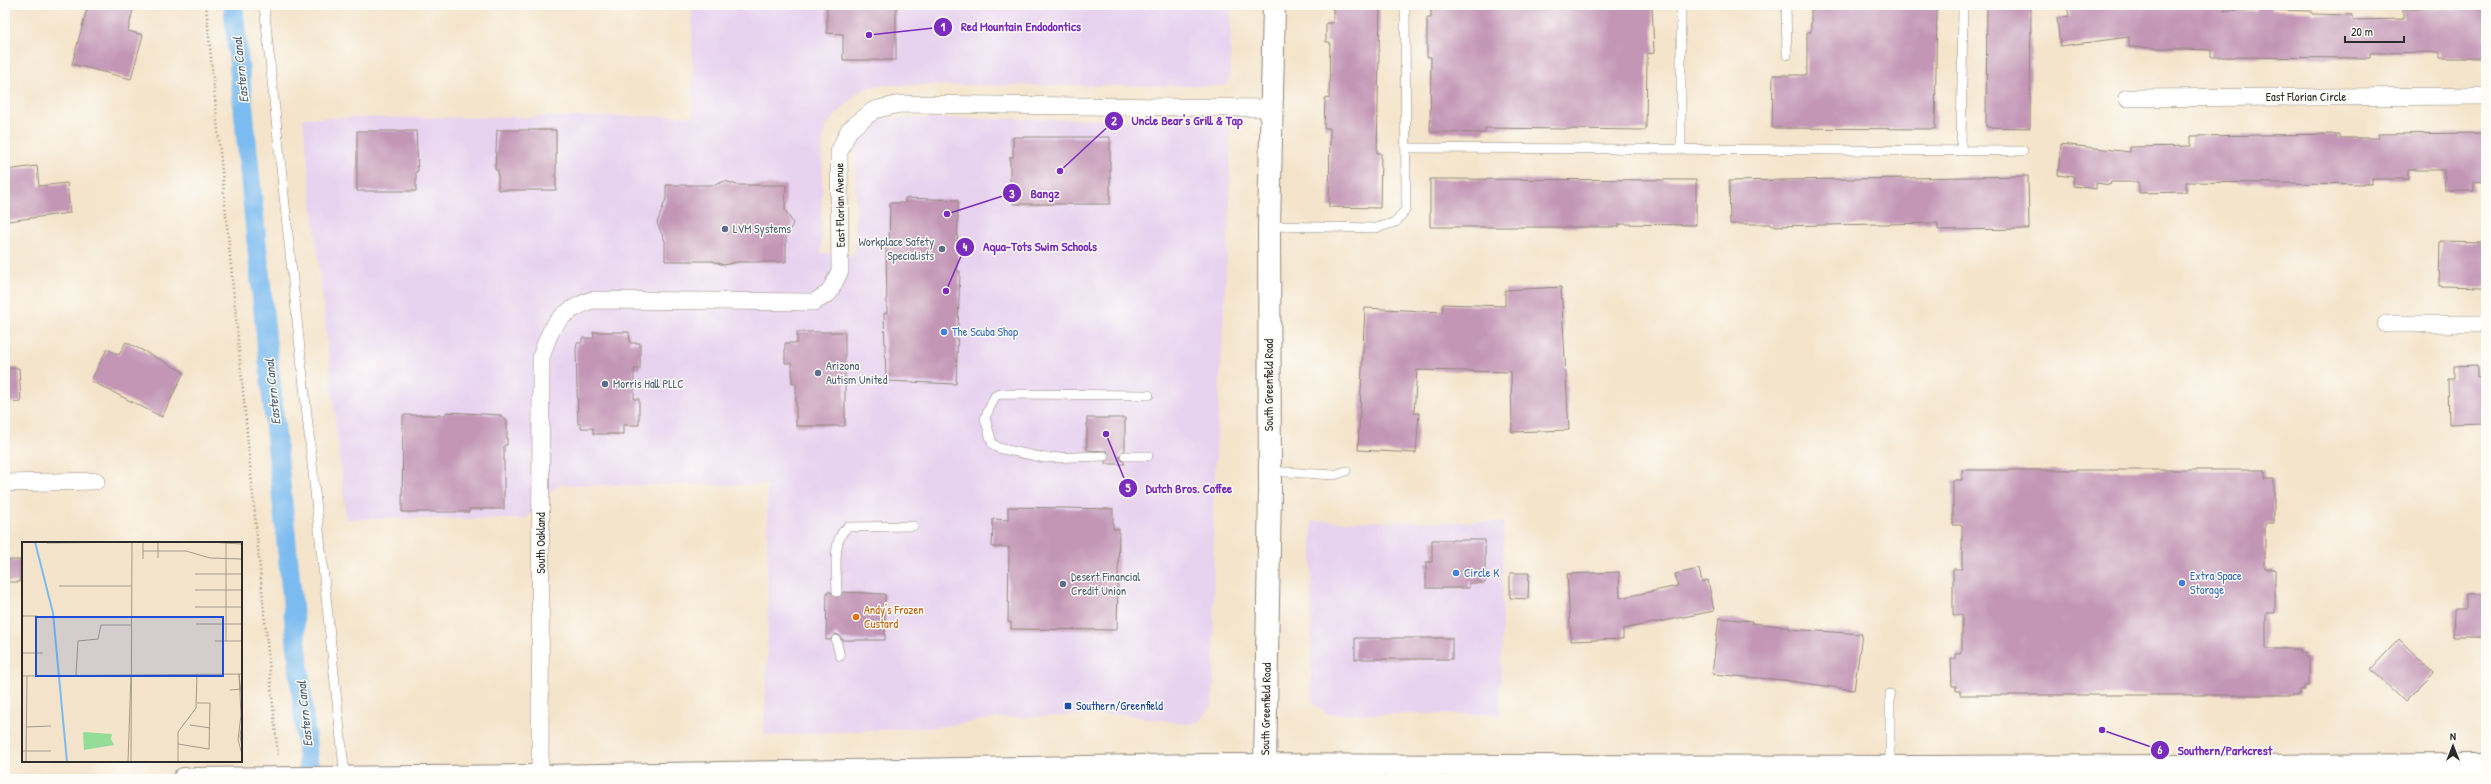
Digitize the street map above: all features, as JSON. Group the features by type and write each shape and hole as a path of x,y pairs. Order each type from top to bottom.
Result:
{"main road":[{"name":"South Greenfield Road","path":"1265,774 1269,471 1269,226 1274,5"},
{"path":"184,779 287,777 1265,774 1890,767 1911,775 2143,773 2486,765"}],"street":[{"name":"East Florian Circle","path":"2127,98 2486,96"},
{"name":"East Florian Avenue","path":"561,316 592,300 814,302 829,293 840,271 839,152 849,130 874,110 900,104 1272,108"},
{"name":"South Oakland","path":"540,776 541,358 547,334 561,316"},
{"path":"2386,324 2486,324"},
{"path":"5,482 96,481"}],"lane":[{"path":"264,5 340,777"},
{"path":"1269,226 1376,228 1396,222 1406,209 1406,5"},
{"path":"1681,5 1681,150"},
{"path":"1786,5 1788,55"},
{"path":"1961,151 1963,5"},
{"path":"1406,148 2022,151"},
{"path":"1104,456 1045,458 998,448 992,443 987,430 985,418 989,406 995,396 1001,394 1149,395"},
{"path":"1125,456 1148,456"},
{"path":"1269,471 1334,476 1346,471"},
{"path":"837,592 838,544 844,530 848,527 913,526"},
{"path":"836,640 840,656"},
{"path":"1890,694 1890,767"}],"path":[{"path":"206,5 287,777"}],"shaded area":[{"path":"692,5 1231,5 1230,77 1225,86 882,85 867,88 857,93 827,125 823,137 821,253 855,255 856,150 861,135 872,122 886,118 1214,120 1222,122 1230,129 1230,204 1213,507 1214,686 1212,706 1199,722 1187,724 1122,714 998,718 938,727 764,736 768,632 767,485 558,485 525,519 346,519 303,118 693,116"},
{"path":"1312,521 1504,522 1500,714 1326,714 1314,704 1311,686"}],"building":[{"path":"88,5 134,5 128,31 143,35 131,79 72,64"},
{"path":"827,5 896,5 896,60 843,60 843,34 827,33"},
{"path":"1333,5 1380,5 1377,153 1381,153 1380,208 1329,207 1330,128 1324,128 1325,98 1329,99 1330,42 1326,42 1326,23 1333,23"},
{"path":"1431,5 1652,5 1654,53 1647,54 1646,130 1485,128 1485,133 1430,132 1431,57 1427,57 1427,18 1431,18"},
{"path":"1811,5 1937,5 1935,129 1772,128 1773,75 1807,75 1807,32 1811,32"},
{"path":"1987,5 2031,5 2030,128 1986,127"},
{"path":"2224,5 2224,10 2255,11 2255,5 2271,5 2271,10 2312,11 2312,14 2353,15 2353,20 2403,19 2403,8 2486,7 2486,58 2440,58 2440,52 2370,53 2370,58 2211,57 2211,50 2129,47 2129,37 2060,46 2057,18 2069,16 2067,6"},
{"path":"497,130 556,130 556,190 498,190 498,170 495,170"},
{"path":"357,131 416,131 418,171 416,171 416,191 357,191"},
{"path":"2486,133 2486,181 2474,182 2474,191 2445,191 2444,170 2408,170 2408,179 2372,179 2372,184 2186,182 2186,192 2139,193 2139,182 2111,182 2110,185 2096,183 2096,189 2073,186 2074,177 2058,175 2061,144 2130,152 2130,147 2191,146 2191,136 2339,134 2339,138 2378,138 2378,134"},
{"path":"1013,137 1110,137 1110,204 1013,204 1013,185 1010,185 1010,157 1013,157"},
{"path":"37,166 39,186 67,183 70,213 8,221 5,170"},
{"path":"2028,176 2029,229 1938,230 1938,223 1771,226 1771,224 1730,224 1729,181"},
{"path":"1430,179 1696,180 1696,225 1619,224 1619,227 1430,227"},
{"name":"LVM Systems","path":"725,181 737,185 786,185 785,210 793,223 786,238 786,262 737,262 724,265 712,261 665,261 665,241 657,223 666,199 666,185 714,185"},
{"path":"905,198 958,200 957,271 960,271 956,384 886,381 884,313 887,313 886,243 889,243 890,203 905,203"},
{"path":"2440,241 2486,242 2486,287 2439,286"},
{"path":"1561,287 1569,430 1512,432 1511,372 1417,370 1414,413 1419,413 1416,453 1358,450 1365,308 1442,312 1443,304 1505,306 1505,290"},
{"name":"Morris Hall PLLC","path":"593,332 629,332 630,343 640,343 640,369 634,369 634,399 639,399 639,425 623,425 623,434 593,434 593,428 581,428 581,424 578,424 577,343 582,343 582,338 594,338"},
{"name":"Arizona Autism United","path":"797,332 845,332 845,426 796,426 796,384 792,384 792,363 785,363 785,343 797,343"},
{"path":"126,342 184,372 162,417 91,381 107,349 119,355"},
{"path":"2477,365 2477,377 2486,377 2486,423 2449,424 2448,379 2454,379 2454,366"},
{"path":"5,368 19,368 21,402 5,403"},
{"path":"446,412 501,415 501,417 507,420 507,445 504,445 504,509 469,509 469,512 402,512 403,415 446,415"},
{"path":"1087,418 1125,418 1125,450 1119,456 1125,464 1104,464 1109,458 1107,451 1087,450"},
{"path":"1962,470 2265,470 2265,479 2274,479 2274,523 2265,523 2265,569 2275,569 2275,613 2266,613 2266,649 2300,649 2300,653 2305,653 2305,657 2309,657 2309,686 2304,686 2304,690 2300,690 2300,695 1960,695 1960,691 1956,691 1956,686 1952,686 1951,659 1956,659 1956,654 1960,654 1962,649 1962,615 1953,615 1953,569 1962,569 1962,525 1953,525 1953,480 1962,480"},
{"name":"Desert Financial Credit Union","path":"1008,507 1113,509 1113,529 1119,529 1117,630 1011,629 1011,622 1008,622 1009,547 992,547 993,519 1008,520"},
{"name":"Circle K","path":"1432,540 1485,540 1485,583 1469,583 1469,588 1426,588 1426,562 1432,562"},
{"path":"5,560 20,560 20,582 5,582"},
{"path":"1699,569 1702,582 1708,580 1714,611 1623,629 1623,639 1571,641 1567,574 1619,572 1620,598 1678,586 1675,574"},
{"path":"1510,573 1529,573 1528,599 1510,598"},
{"name":"Andy's Frozen Custard","path":"827,592 831,592 837,598 843,592 885,594 885,640 842,640 840,636 835,634 830,640 826,640"},
{"path":"2466,594 2486,594 2486,637 2453,637 2454,609 2466,609"},
{"path":"1719,618 1752,621 1751,623 1789,627 1789,629 1862,634 1854,690 1783,680 1712,674"},
{"path":"1355,638 1452,638 1452,659 1355,659"},
{"path":"2399,639 2434,673 2405,702 2371,669"}],"waterway":[{"name":"Eastern Canal","path":"233,5 310,779"}],"place":[{"name":"Red Mountain Endodontics","path":"869,35"},
{"name":"Uncle Bear's Grill & Tap","path":"1060,171"},
{"name":"Bangz","path":"947,214"},
{"name":"LVM Systems","path":"725,229"},
{"name":"Workplace Safety Specialists","path":"942,249"},
{"name":"Aqua-Tots Swim Schools","path":"946,291"},
{"name":"The Scuba Shop","path":"944,332"},
{"name":"Arizona Autism United","path":"818,373"},
{"name":"Morris Hall PLLC","path":"605,384"},
{"name":"Dutch Bros. Coffee","path":"1106,434"},
{"name":"Circle K","path":"1456,573"},
{"name":"Extra Space Storage","path":"2182,583"},
{"name":"Desert Financial Credit Union","path":"1063,584"},
{"name":"Andy's Frozen Custard","path":"856,617"},
{"name":"Southern/Greenfield","path":"1068,706"},
{"name":"Southern/Parkcrest","path":"2102,730"}]}
